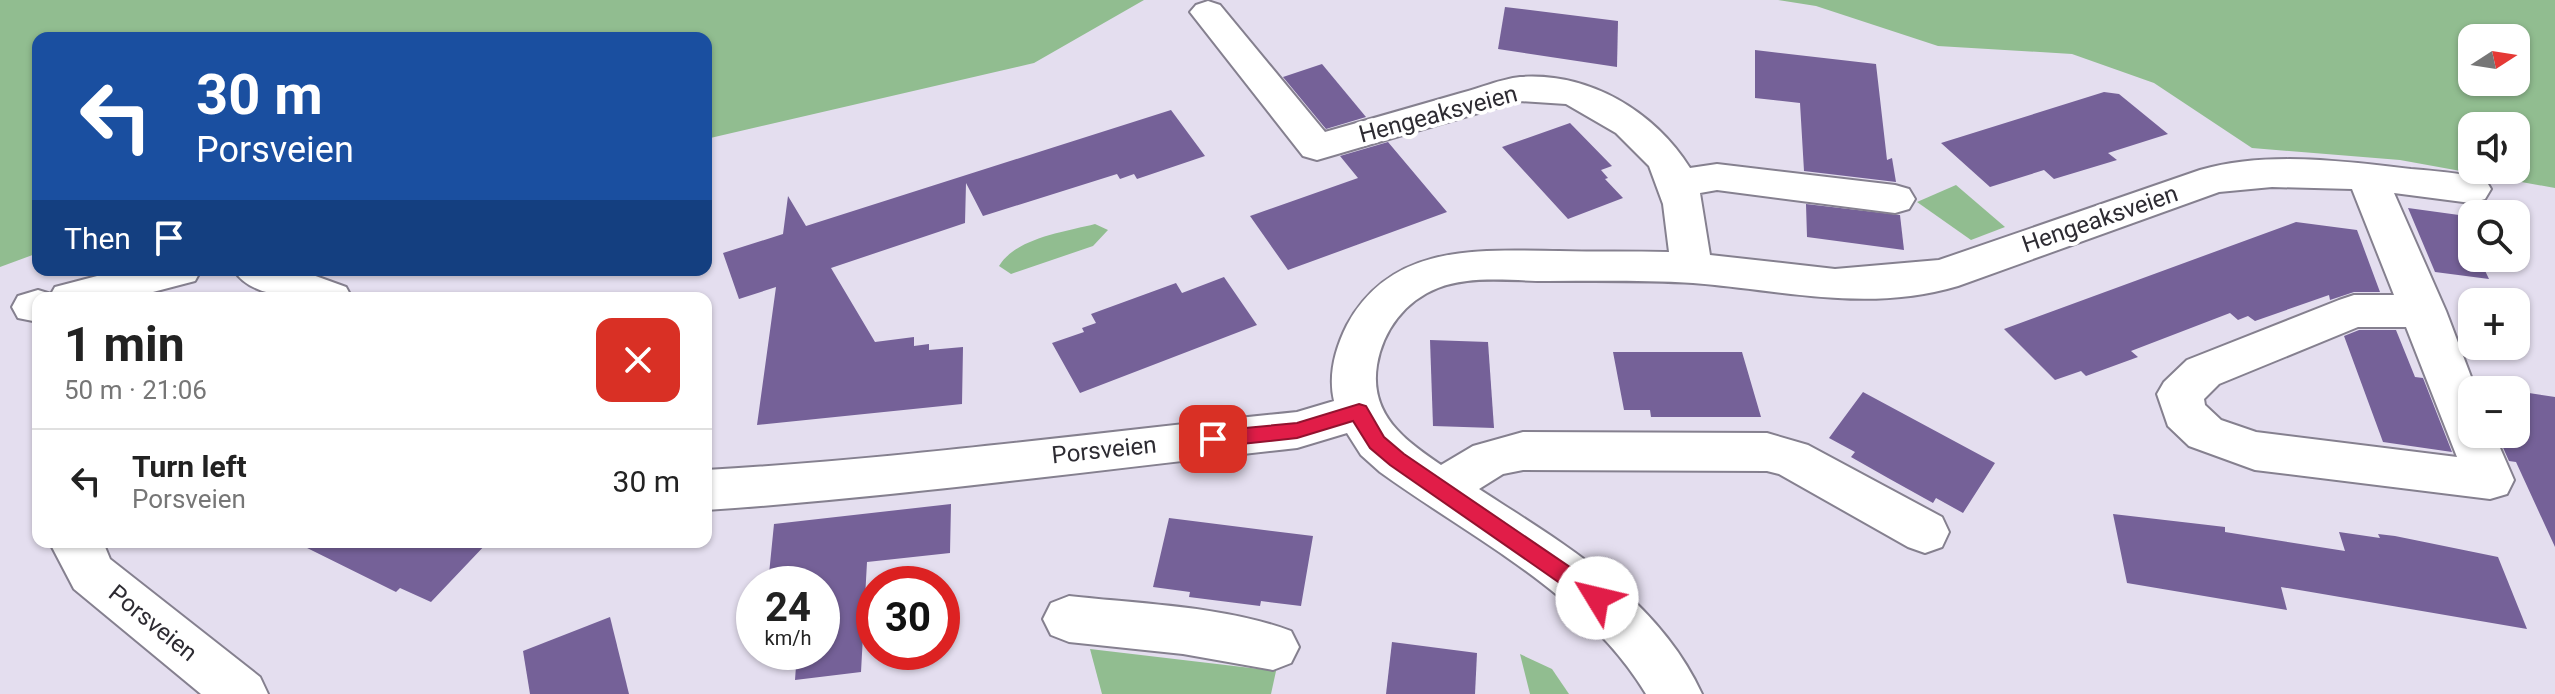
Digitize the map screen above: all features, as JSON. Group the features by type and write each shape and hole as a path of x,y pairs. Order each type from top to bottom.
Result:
{"street":[{"name":"Hengeaksveien","path":"1208,12 1317,147 1478,98 1518,89 1553,90 1589,99 1639,132 1667,163 1677,184 1686,221 1691,268"},
{"name":"Hengeaksveien","path":"1359,412 1354,372 1369,326 1380,306 1398,290 1424,277 1449,270 1511,266 1691,268 1834,284 1911,280 1943,275 2214,179 2301,172 2471,189"},
{"path":"1677,184 1717,177 1895,199"},
{"path":"2367,177 2424,311 2490,480 2255,451 2205,433 2184,413 2180,394 2203,372 2354,311 2424,311"},
{"path":"94,292 157,276"},
{"path":"271,276 315,292"},
{"path":"1359,412 1377,442 1397,459 1597,598 1639,641 1675,694"},
{"name":"Porsveien","path":"712,490 837,482 987,462 1297,430 1359,412"},
{"path":"1445,490 1470,465 1523,451 1740,450 1791,458 1925,532"},
{"name":"Porsveien","path":"78,548 92,574 241,694"},
{"path":"1069,619 1183,631 1273,647"}],"green space":[{"path":"0,0 1144,0 1034,63 712,138 712,32 32,32 32,255 0,267"},
{"path":"1778,0 2555,0 2555,188 2530,183 2530,112 2458,112 2458,170 2400,160 2252,148 2154,83 2072,54 1938,46 1816,6"},
{"path":"1956,185 2005,227 1971,240 1917,202"},
{"path":"1095,224 1108,230 1093,246 1011,274 999,266 1007,256 1029,243 1055,233"},
{"path":"1090,649 1276,671 1271,694 1102,694"},
{"path":"1520,654 1552,669 1569,694 1530,694"}],"building":[{"path":"1505,7 1618,21 1617,67 1498,49"},
{"path":"1755,50 1876,64 1887,160 1892,158 1896,182 1804,171 1800,103 1755,98"},
{"path":"1322,64 1366,117 1326,129 1283,77"},
{"path":"2104,92 2119,94 2168,134 2108,153 2117,160 2054,179 2044,170 1990,187 1941,143"},
{"path":"1171,110 1205,156 1137,179 1134,174 1120,179 1117,174 983,216 966,183 965,223 831,268 875,342 914,337 914,346 929,344 929,350 963,347 962,404 757,425 776,287 739,299 723,253 783,234 788,196 806,226"},
{"path":"1570,123 1612,166 1601,170 1608,178 1605,179 1623,198 1568,219 1502,147"},
{"path":"1388,142 1447,212 1288,270 1250,216 1358,178 1340,156"},
{"path":"1806,204 1900,215 1904,250 1807,237"},
{"path":"2408,208 2458,215 2458,272 2486,272 2489,279 2435,272"},
{"path":"2296,222 2357,230 2380,292 2354,292 2330,300 2329,295 2255,321 2248,316 2238,320 2230,313 2131,351 2138,357 2086,376 2081,371 2055,380 2004,329"},
{"path":"1224,277 1257,325 1080,393 1052,343 1084,332 1082,328 1096,323 1091,314 1176,283 1182,293"},
{"path":"2359,330 2396,330 2415,377 2423,378 2452,452 2383,442 2344,336"},
{"path":"1430,340 1488,342 1494,428 1433,426"},
{"path":"1613,352 1742,352 1761,417 1651,417 1650,410 1624,410"},
{"path":"1863,392 1995,463 1963,513 1936,498 1933,503 1888,478 1851,457 1855,452 1829,438"},
{"path":"2530,393 2555,397 2555,547 2516,462 2509,461 2503,448 2530,448"},
{"path":"951,504 950,553 867,562 867,566 856,566 856,670 861,672 795,680 796,670 840,670 840,566 770,566 774,524"},
{"path":"2113,514 2225,527 2225,532 2345,551 2339,532 2380,538 2378,534 2395,536 2498,557 2527,629 2281,587 2287,610 2127,583"},
{"path":"1169,518 1313,536 1301,606 1261,601 1260,606 1189,597 1190,592 1153,587"},
{"path":"307,548 482,548 431,602 400,588 396,592"},
{"path":"610,617 629,694 530,694 523,651"},
{"path":"1392,642 1477,653 1475,694 1386,694"}],"route":[{"path":"1213,439 1297,430 1359,412 1377,442 1397,459 1543,557 1597,598"}]}
